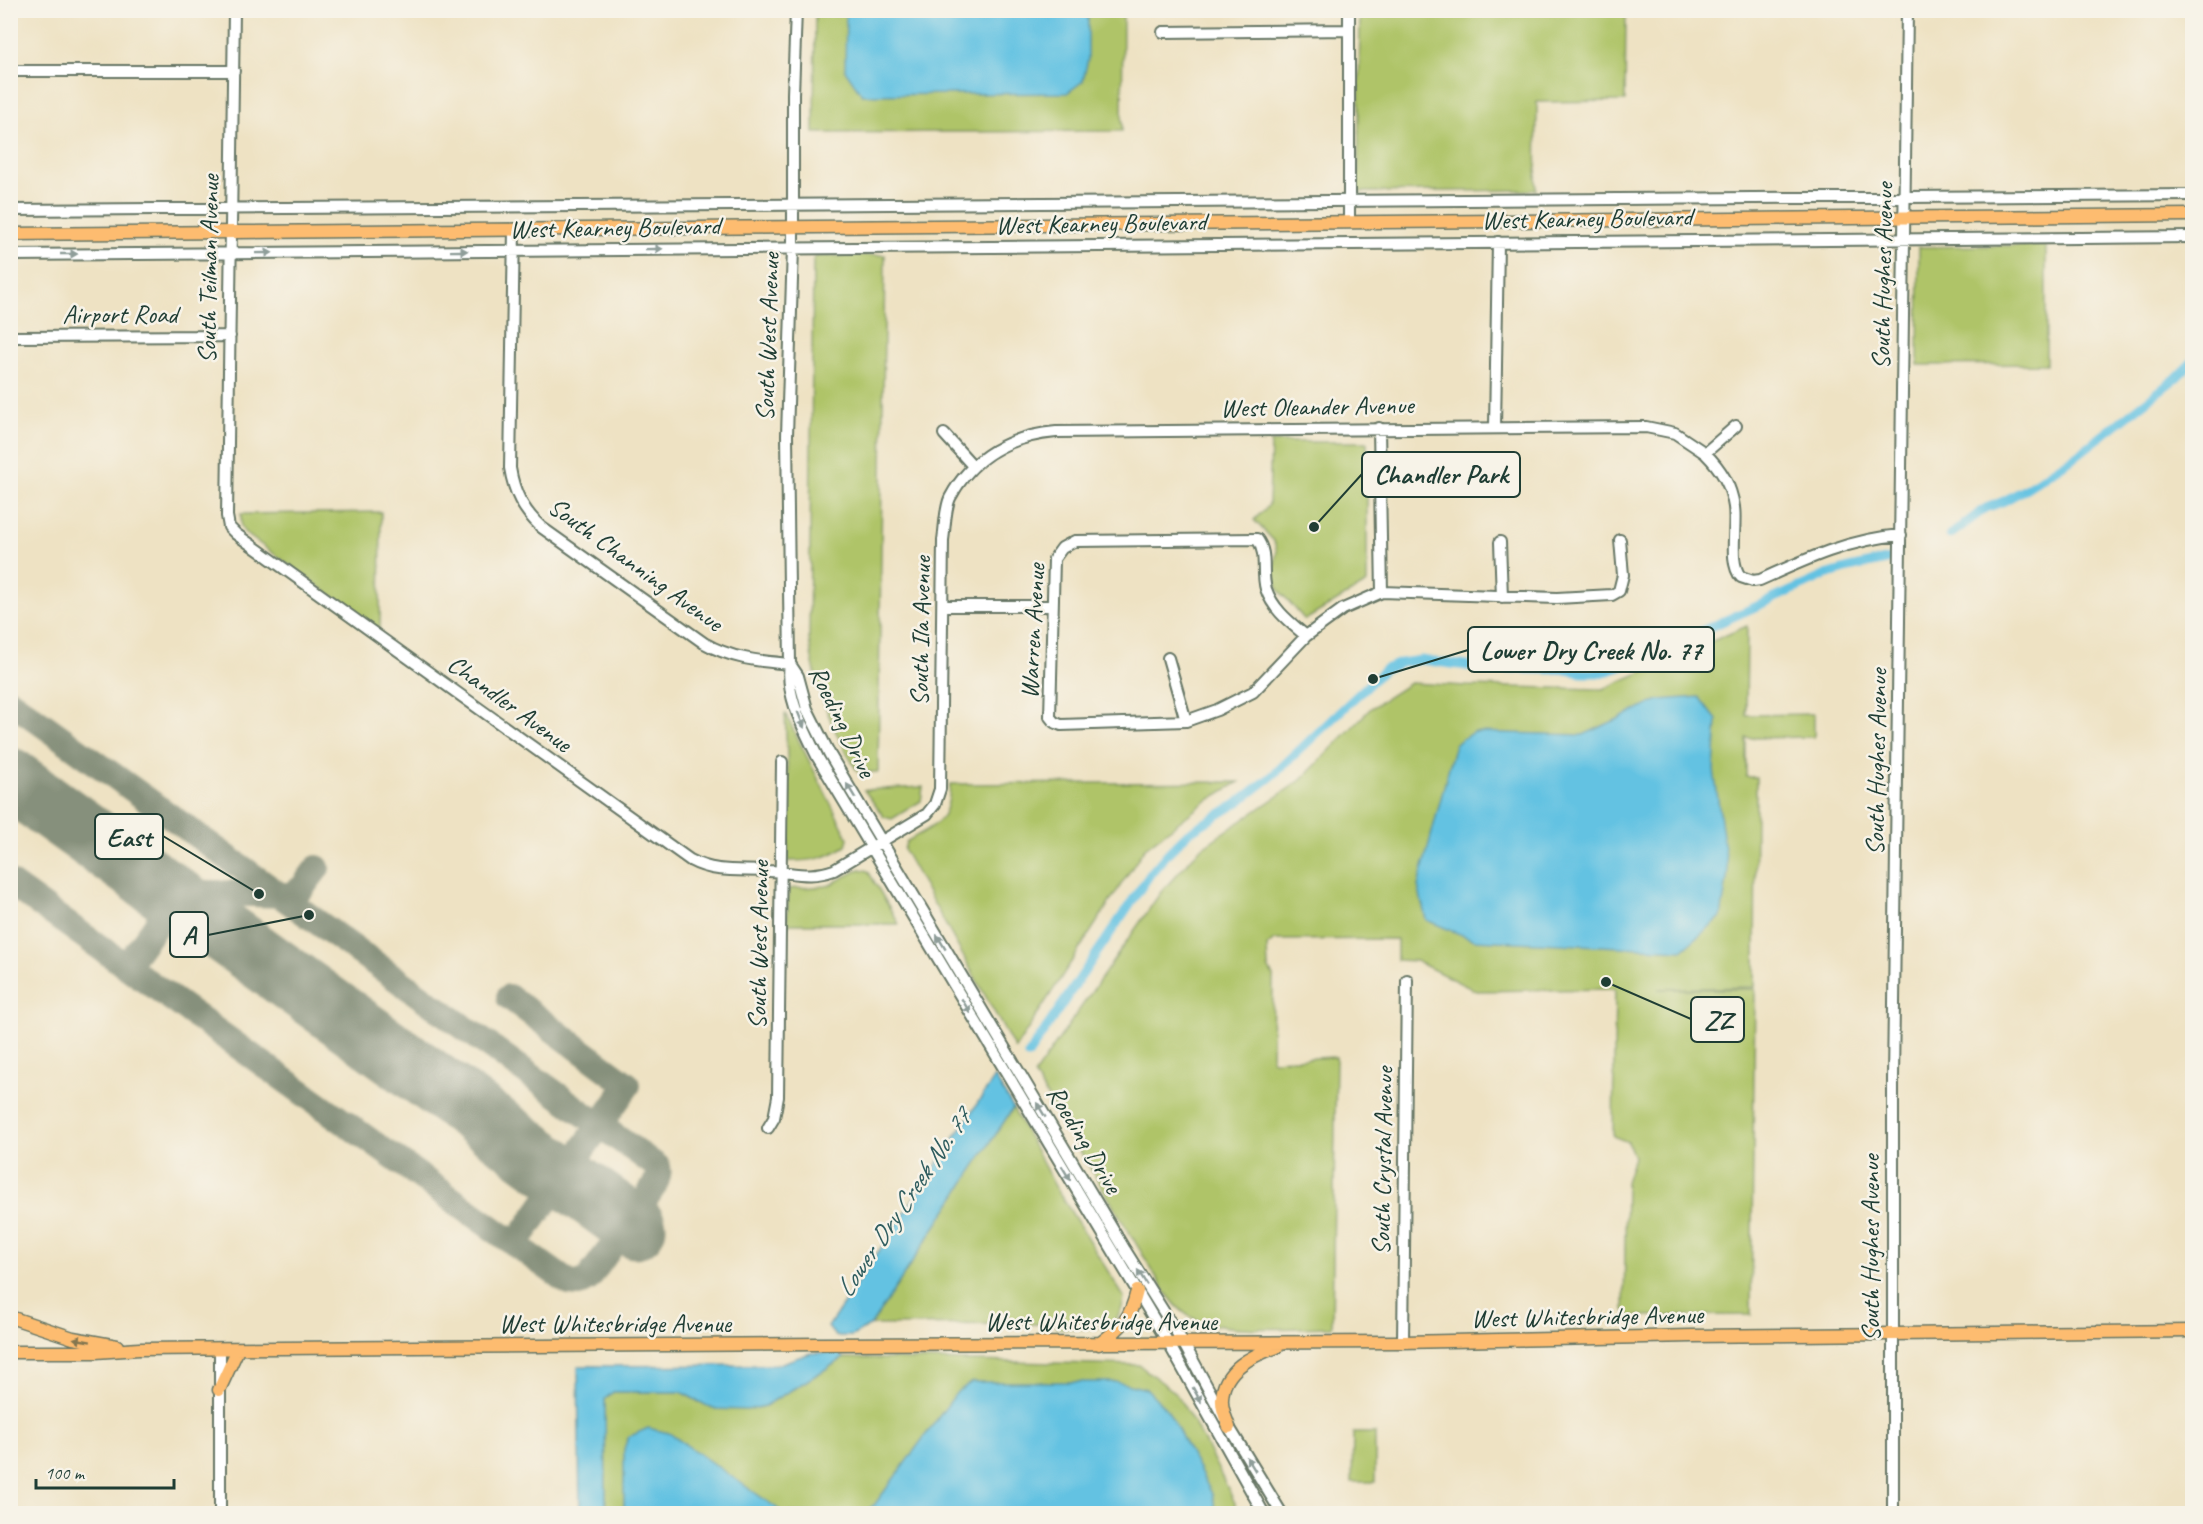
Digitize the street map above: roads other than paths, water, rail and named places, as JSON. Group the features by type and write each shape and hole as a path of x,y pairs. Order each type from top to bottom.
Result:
{"main road":[{"name":"West Kearney Boulevard","path":"10,234 2193,215"},
{"path":"1099,1344 1125,1323 1133,1309 1137,1291"},
{"path":"10,1317 73,1338 139,1349"},
{"name":"West Whitesbridge Avenue","path":"10,1352 220,1348 1403,1342 1892,1333 2193,1331"},
{"path":"1229,1427 1222,1400 1227,1381 1238,1367 1252,1356 1290,1343"},
{"path":"219,1390 238,1349"}],"street":[{"name":"South Teilman Avenue","path":"229,527 227,516 234,10"},
{"name":"South West Avenue","path":"790,664 787,435 793,248 796,10"},
{"path":"1349,10 1349,221"},
{"name":"South Hughes Avenue","path":"1893,1514 1893,1080 1907,10"},
{"path":"1163,32 1348,30"},
{"path":"10,71 234,71"},
{"name":"West Kearney Boulevard","path":"10,210 2193,195"},
{"name":"South Channing Avenue","path":"514,229 510,468 516,494 523,508 541,527 704,643 717,650 748,660 790,664"},
{"name":"West Kearney Boulevard","path":"10,255 2193,237"},
{"path":"1495,428 1498,242"},
{"name":"Airport Road","path":"10,337 230,336"},
{"path":"1706,453 1736,426"},
{"path":"1379,428 1382,592"},
{"name":"West Oleander Avenue","path":"973,466 1012,441 1033,434 1056,432 1379,428 1654,428 1675,433 1706,453 1722,472 1730,488 1735,516 1735,564 1741,577 1753,581 1760,580 1818,554 1850,543 1901,535"},
{"path":"944,434 973,466"},
{"name":"South Ila Avenue","path":"935,804 940,789 943,540 949,500 973,466"},
{"name":"Chandler Avenue","path":"229,527 690,860 718,870 771,870 796,875 824,874 912,825 927,814 935,804"},
{"name":"Warren Avenue","path":"1186,721 1061,725 1050,717 1054,559 1062,548 1075,541 1257,539 1263,546 1266,589 1272,602 1281,614 1306,636"},
{"path":"1168,658 1186,721 1217,710 1253,693 1306,636 1343,609 1382,592 1557,598 1612,595 1619,591 1623,575 1620,540"},
{"path":"1500,542 1502,597"},
{"path":"943,606 1052,606"},
{"name":"Roeding Drive","path":"790,664 798,676 807,709 876,845 1169,1344 1264,1514"},
{"name":"South West Avenue","path":"768,1128 774,1118 778,1097 782,762"},
{"name":"Roeding Drive","path":"876,845 1184,1344 1229,1427 1282,1514"},
{"name":"South Crystal Avenue","path":"1403,1342 1407,980"},
{"path":"220,1348 220,1514"}],"water":[{"path":"846,11 1088,11 1088,59 1083,81 1067,93 862,95 845,70"},
{"path":"1699,697 1717,720 1714,770 1728,872 1721,917 1682,950 1474,940 1426,920 1418,886 1455,744 1473,732 1583,735 1659,700"},
{"path":"995,1077 1013,1108 871,1325 852,1336 835,1336 828,1327"},
{"path":"811,1353 837,1353 844,1358 765,1406 747,1410 713,1409 681,1392 613,1392 605,1399 606,1513 580,1513 578,1366 776,1365"},
{"path":"972,1382 1117,1382 1147,1389 1168,1411 1212,1494 1217,1513 863,1513 875,1504 957,1392"},
{"path":"648,1428 669,1433 784,1513 624,1513 624,1449 628,1437"}],"waterway":[{"name":"Lower Dry Creek No. 77","path":"1950,535 1986,508 2022,491 2076,456 2176,378 2192,362"},
{"name":"Lower Dry Creek No. 77","path":"1028,1055 1151,873 1168,853 1188,833 1236,804 1271,777 1385,669 1401,663 1421,660 1490,669 1602,673 1626,665 1826,575 1891,559"}],"place":[{"name":"Chandler Park","path":"1314,527"},
{"name":"Lower Dry Creek No. 77","path":"1373,679"},
{"name":"East","path":"259,894"},
{"name":"A","path":"309,915"},
{"name":"ZZ","path":"1606,982"}]}
